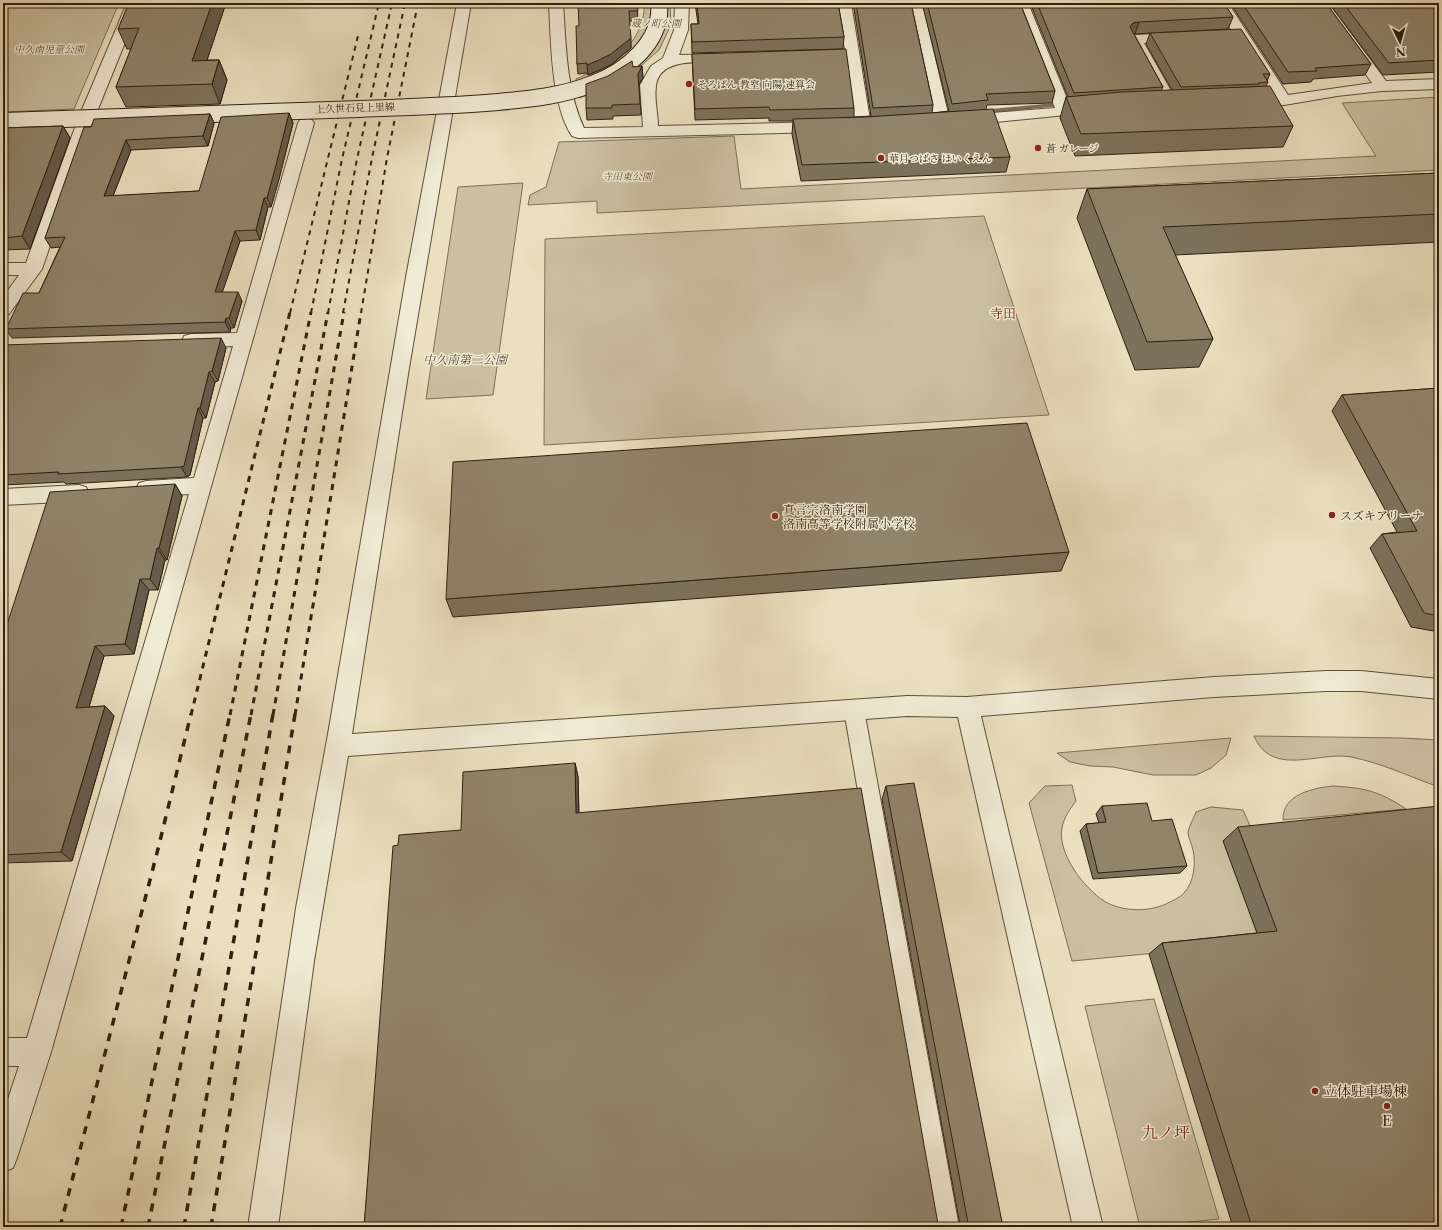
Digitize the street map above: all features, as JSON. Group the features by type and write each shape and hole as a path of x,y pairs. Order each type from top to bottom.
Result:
{"street":[{"path":"3,310 33,269 86,119 134,3"},
{"path":"263,1227 283,1083 327,802 338,746 383,468 464,3"},
{"path":"556,3 562,78 573,123 578,133 879,126"},
{"name":"上久世石見上里線","path":"3,121 462,105 520,100 574,91 592,84 619,70 630,62 647,45 656,28 660,11 659,3"},
{"path":"670,60 681,30 682,3"},
{"path":"844,3 853,54 848,127"},
{"path":"915,3 921,24 942,122"},
{"path":"1021,3 1064,111"},
{"path":"1221,3 1284,100"},
{"path":"1321,3 1382,86"},
{"path":"1225,35 1240,34"},
{"path":"1186,104 1164,105 1135,39 1195,36"},
{"path":"805,55 853,54"},
{"path":"651,132 648,85 656,70 670,60 734,58"},
{"path":"1234,102 1284,100 1337,91 1382,86 1439,84"},
{"path":"926,123 1107,108"},
{"path":"3,1158 37,1052 306,123"},
{"path":"3,268 33,269"},
{"path":"174,341 244,339"},
{"path":"131,490 202,486"},
{"path":"3,497 99,492"},
{"path":"338,746 907,706 967,707 1214,687 1326,681 1361,682 1439,689"},
{"path":"967,707 1088,1227"},
{"path":"3,1052 37,1052"}],"lane":[{"path":"854,710 946,1227"}],"green space":[{"name":"中久南児童公園","path":"3,3 119,3 74,109 3,112"},
{"name":"蔵ノ町公園","path":"644,3 670,3 671,25 659,50 634,72 608,88 579,98 576,79 606,64 630,44 641,24"},
{"name":"寺田東公園","path":"1439,97 1439,170 597,213 597,201 528,205 530,195 546,187 559,142 734,136 741,189 1376,156 1342,103"},
{"name":"中久南第二公園","path":"523,183 493,395 426,399 458,187"},
{"path":"984,216 1049,415 544,445 545,239"},
{"path":"1254,736 1439,740 1439,787 1385,766 1351,757 1338,756 1284,760 1272,756 1262,749"},
{"path":"1231,738 1226,755 1211,768 1196,775 1153,775 1113,767 1090,766 1070,762 1057,753"},
{"path":"1072,785 1076,801 1069,810 1062,828 1062,838 1068,859 1088,888 1096,895 1111,905 1127,909 1135,910 1159,907 1180,896 1187,889 1192,878 1194,861 1193,850 1188,832 1196,812 1211,807 1243,810 1255,837 1224,841 1261,943 1072,961 1029,803 1045,786"},
{"path":"1333,786 1363,789 1379,794 1406,809 1283,820 1284,811 1293,798 1317,788"},
{"path":"1154,999 1219,1219 1140,1227 1085,1006"}],"building":[{"path":"129,3 212,3 192,61 219,60 212,84 116,87 139,28 118,29"},
{"path":"578,3 637,3 638,11 629,11 631,38 611,54 599,60 587,65 587,63 577,64 576,26 579,26"},
{"path":"697,3 838,3 844,37 692,42 691,24 699,24"},
{"path":"856,3 911,3 933,105 873,108"},
{"path":"927,3 1020,3 1055,91 986,94 988,100 952,104"},
{"path":"1037,3 1224,3 1233,17 1133,23 1130,27 1163,87 1074,93"},
{"path":"1242,3 1326,3 1371,64 1315,68 1317,71 1288,72"},
{"path":"1343,3 1430,3 1439,14 1439,60 1389,63"},
{"path":"1241,29 1270,74 1263,74 1268,82 1258,83 1259,84 1181,87 1150,33"},
{"path":"846,49 854,108 770,110 769,107 695,109 692,54"},
{"path":"632,61 633,67 642,66 638,74 640,104 612,105 612,108 586,108 586,84 608,76"},
{"path":"1270,86 1293,126 1081,134 1066,97 1121,92"},
{"path":"993,109 1010,157 802,165 793,119 865,117"},
{"path":"289,113 267,198 264,198 256,230 235,231 215,292 238,292 229,318 226,318 225,322 6,329 23,293 39,293 65,237 45,238 84,127 91,127 94,119 210,114 203,136 126,140 104,196 199,191 221,117"},
{"path":"63,126 22,236 3,238 3,128"},
{"path":"1439,173 1439,214 1163,227 1213,339 1147,342 1087,189"},
{"path":"221,338 212,371 209,372 200,408 198,408 184,466 58,474 59,472 3,475 3,345"},
{"path":"1439,388 1439,616 1424,613 1382,534 1417,531 1342,395"},
{"path":"1027,423 1069,552 446,599 453,462"},
{"path":"175,484 150,579 140,579 125,644 95,646 76,708 105,706 61,852 3,855 3,660 7,649 3,650 3,637 50,492"},
{"path":"575,763 576,813 861,788 938,1224 966,1225 968,1223 886,786 914,783 1003,1227 364,1227 393,846 398,845 399,835 461,830 463,772"},
{"path":"1147,803 1152,821 1172,819 1187,866 1098,873 1086,824 1106,822 1102,806"},
{"name":"立体駐車場棟","path":"1439,806 1439,1227 1252,1227 1162,943 1277,931 1238,827"}],"waterway":[{"path":"981,112 1066,104"}],"railway":[{"path":"311,313 342,159 379,3"},
{"path":"328,313 357,159 392,3"},
{"path":"343,313 372,158 405,3"},
{"path":"361,313 387,158 418,3"},
{"path":"290,313 358,36"},
{"path":"191,715 290,312"},
{"path":"230,715 311,312"},
{"path":"251,715 328,312"},
{"path":"273,715 344,312"},
{"path":"295,715 361,312"},
{"path":"60,1227 158,849 191,714"},
{"path":"121,1227 230,714"},
{"path":"148,1227 251,714"},
{"path":"184,1227 273,714"},
{"path":"211,1227 295,714"}],"place":[{"name":"そろばん 教室 向陽 速算会","path":"689,84"},
{"name":"蒼 ガレージ","path":"1038,148"},
{"name":"華月つばさ ほいくえん","path":"881,158"},
{"name":"スズキアリーナ","path":"1332,515"},
{"name":"真言宗洛南学園 洛南高等学校附属小学校","path":"775,516"},
{"name":"立体駐車場棟","path":"1315,1091"},
{"name":"E","path":"1387,1106"}],"district":[{"name":"寺田","path":"1003,313"},
{"name":"九ノ坪","path":"1166,1132"}]}
